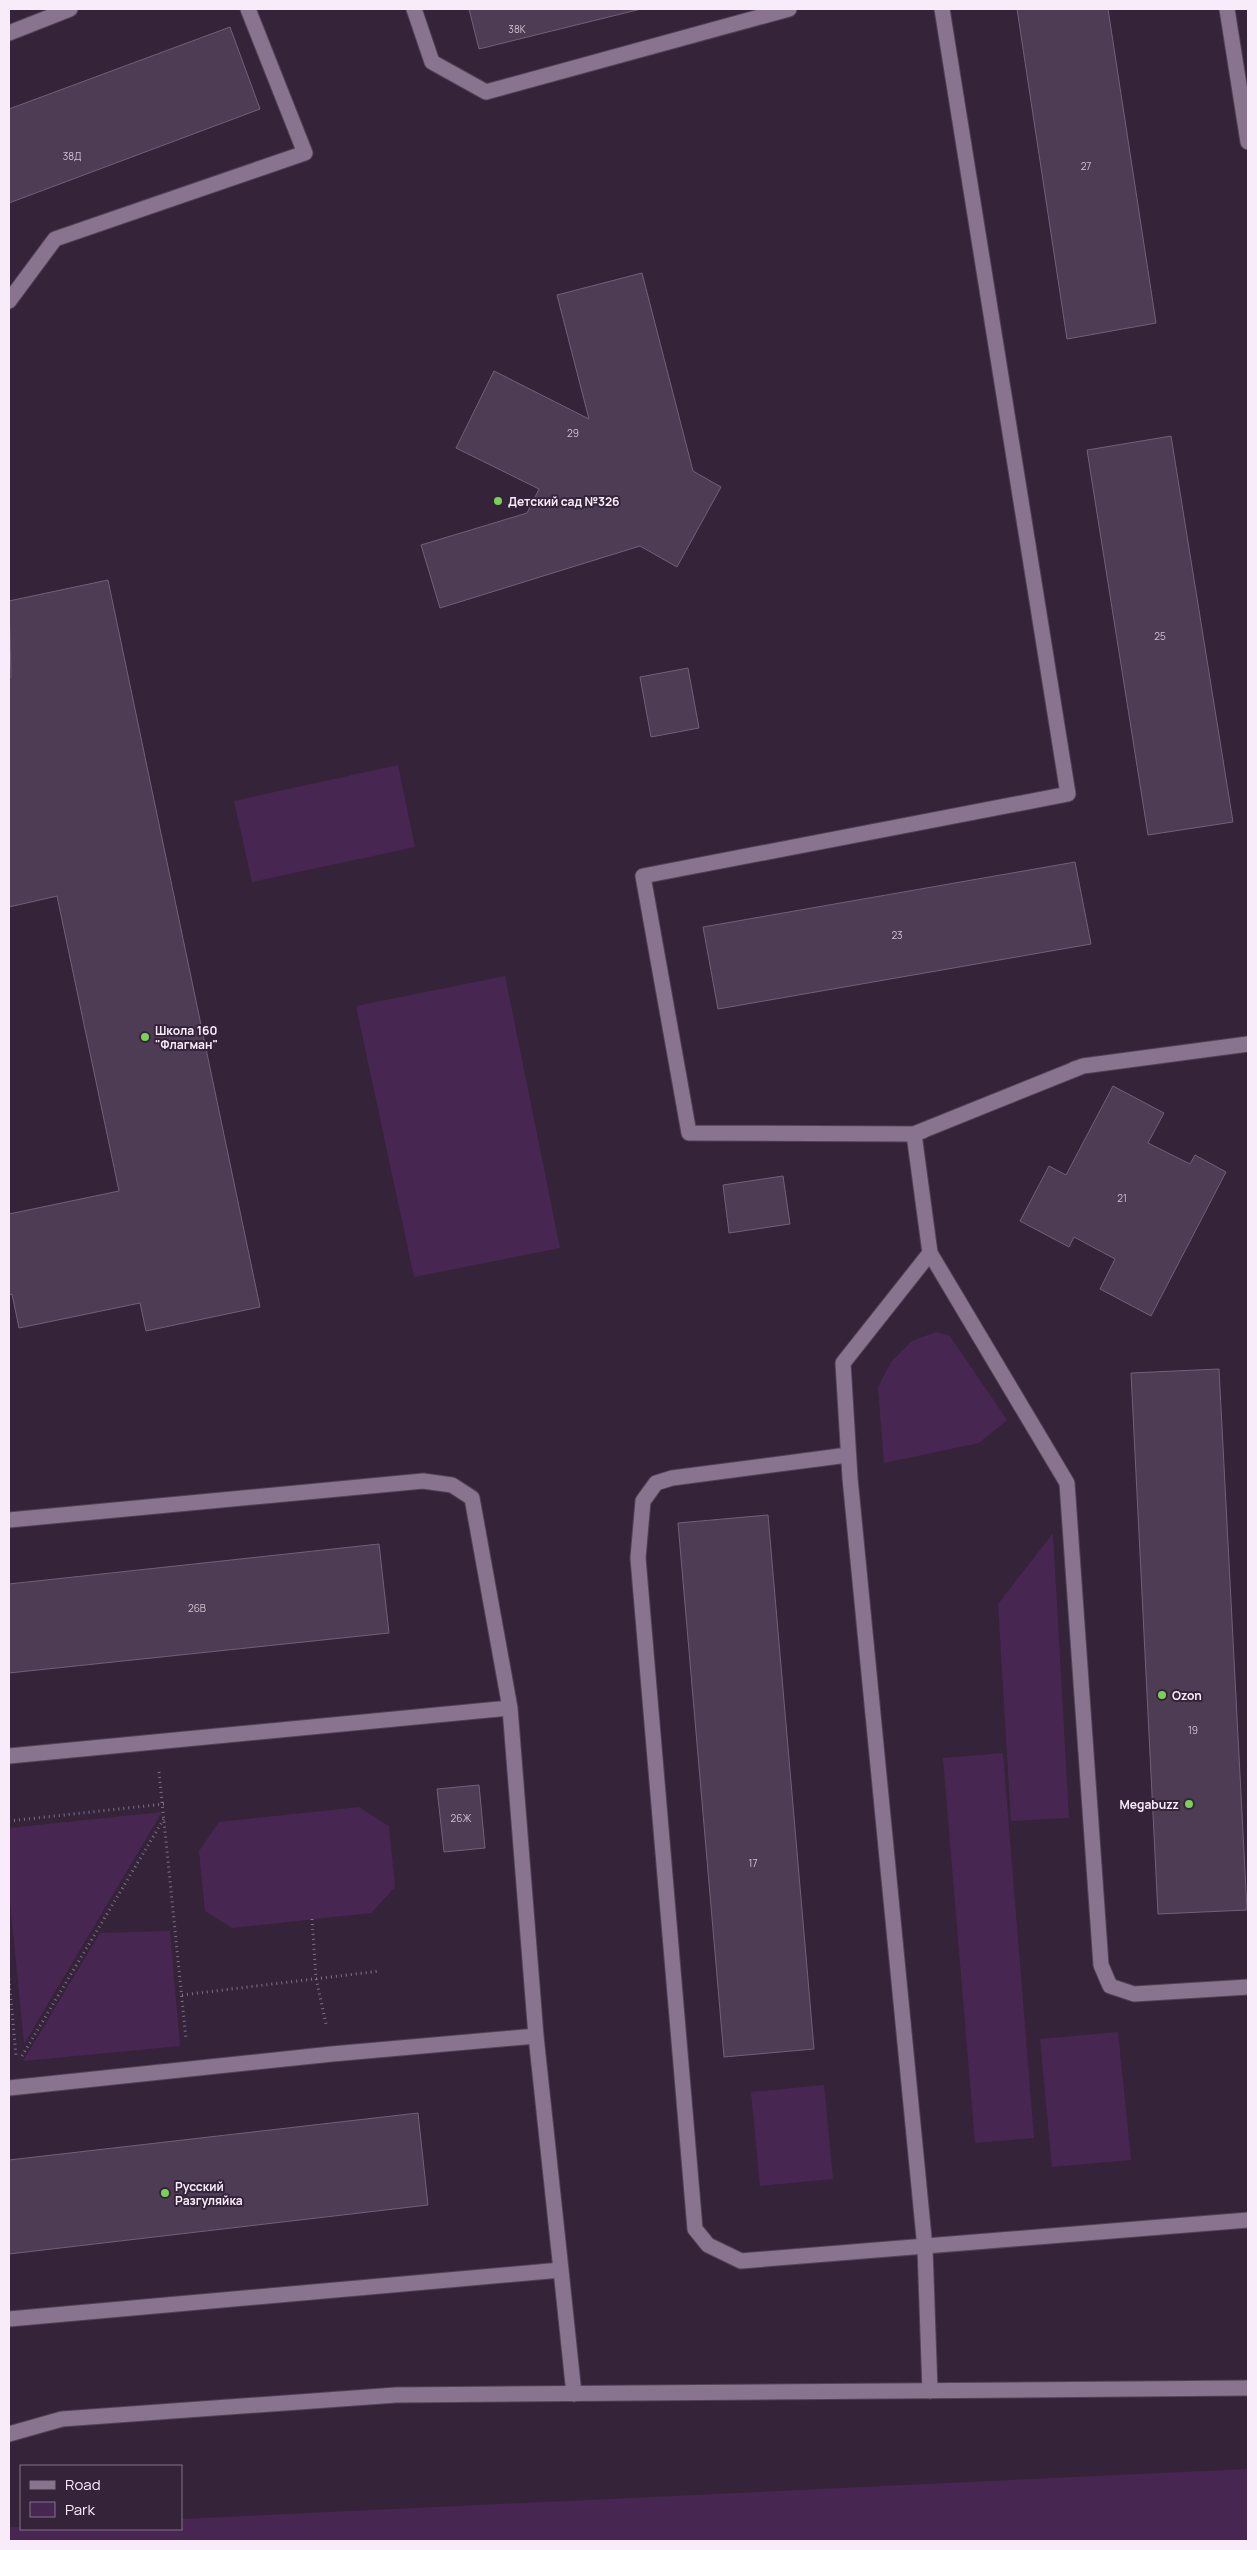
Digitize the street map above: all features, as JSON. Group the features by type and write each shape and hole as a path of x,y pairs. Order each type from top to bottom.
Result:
{"street":[{"path":"9,32 70,9"},
{"path":"9,301 55,240 304,153 248,9"},
{"path":"414,9 432,62 486,92 789,9"},
{"path":"942,9 1068,794 643,876 689,1133 914,1134 1083,1066 1248,1044"},
{"path":"1227,9 1248,142"},
{"path":"914,1134 930,1252 1067,1483 1101,1966 1110,1986 1134,1994 1248,1986"},
{"path":"930,1252 843,1364 848,1455 925,2248 930,2391"},
{"path":"848,1455 672,1478 656,1483 643,1501 638,1558 695,2230 708,2245 741,2261 925,2248 1248,2220"},
{"path":"9,1520 424,1481 452,1486 472,1498 510,1708 536,2036 574,2394"},
{"path":"9,1756 510,1708"},
{"path":"9,2088 332,2054 536,2036"},
{"path":"9,2319 561,2270"},
{"path":"9,2434 62,2420 386,2396 1248,2388"}],"path":[{"path":"155,1741 166,1817 187,2051 184,2070"},
{"path":"9,1821 164,1804"},
{"path":"9,1979 16,2064 166,1817"},
{"path":"312,1919 316,1978 332,2054"},
{"path":"182,1995 380,1971"}],"green space":[{"path":"398,765 415,847 252,882 234,801"},
{"path":"505,976 560,1248 414,1277 356,1006"},
{"path":"936,1332 950,1336 1007,1420 979,1443 884,1463 878,1387 891,1362 912,1341"},
{"path":"1053,1533 1069,1818 1011,1821 998,1604"},
{"path":"1003,1753 1034,2138 975,2143 943,1758"},
{"path":"359,1807 389,1826 395,1887 371,1913 232,1928 205,1911 199,1851 219,1822"},
{"path":"162,1812 24,2044 9,1891 9,1828"},
{"path":"170,1931 180,2046 23,2061 100,1933"},
{"path":"1118,2032 1131,2160 1052,2167 1040,2039"},
{"path":"824,2085 833,2179 760,2186 751,2092"},
{"path":"1248,2469 1248,2541 9,2541 9,2527 20,2527 20,2530 182,2530 182,2519"}],"building":[{"path":"469,9 641,9 479,49"},
{"path":"1017,9 1108,9 1156,323 1067,339"},
{"path":"230,27 260,109 9,203 9,109"},
{"path":"642,273 693,471 721,487 677,567 640,546 440,608 421,545 527,513 539,489 456,448 494,371 589,419 557,295"},
{"path":"1171,436 1233,822 1148,835 1087,450"},
{"name":"Школа 160 \"Флагман\"","path":"108,580 260,1307 146,1331 140,1303 19,1328 12,1294 9,1295 9,1214 119,1191 57,896 9,907 9,677 11,677 9,601"},
{"path":"688,668 699,728 651,737 640,677"},
{"path":"1075,862 1091,944 718,1009 703,927"},
{"path":"1113,1086 1164,1113 1148,1143 1190,1164 1195,1155 1226,1172 1151,1316 1100,1289 1115,1259 1074,1237 1069,1247 1020,1221 1049,1166 1066,1175"},
{"path":"783,1176 790,1224 729,1233 723,1185"},
{"path":"1219,1369 1247,1910 1158,1914 1131,1373"},
{"path":"768,1515 814,2049 724,2057 678,1523"},
{"path":"379,1544 389,1633 9,1673 9,1584"},
{"path":"479,1785 485,1848 444,1852 437,1789"},
{"path":"418,2113 428,2205 9,2254 9,2160"}],"place":[{"name":"Детский сад №326","path":"498,501"},
{"name":"Школа 160 \"Флагман\"","path":"145,1037"},
{"name":"Ozon","path":"1162,1695"},
{"name":"Megabuzz","path":"1189,1804"},
{"name":"Русский Разгуляйка","path":"165,2193"}]}
